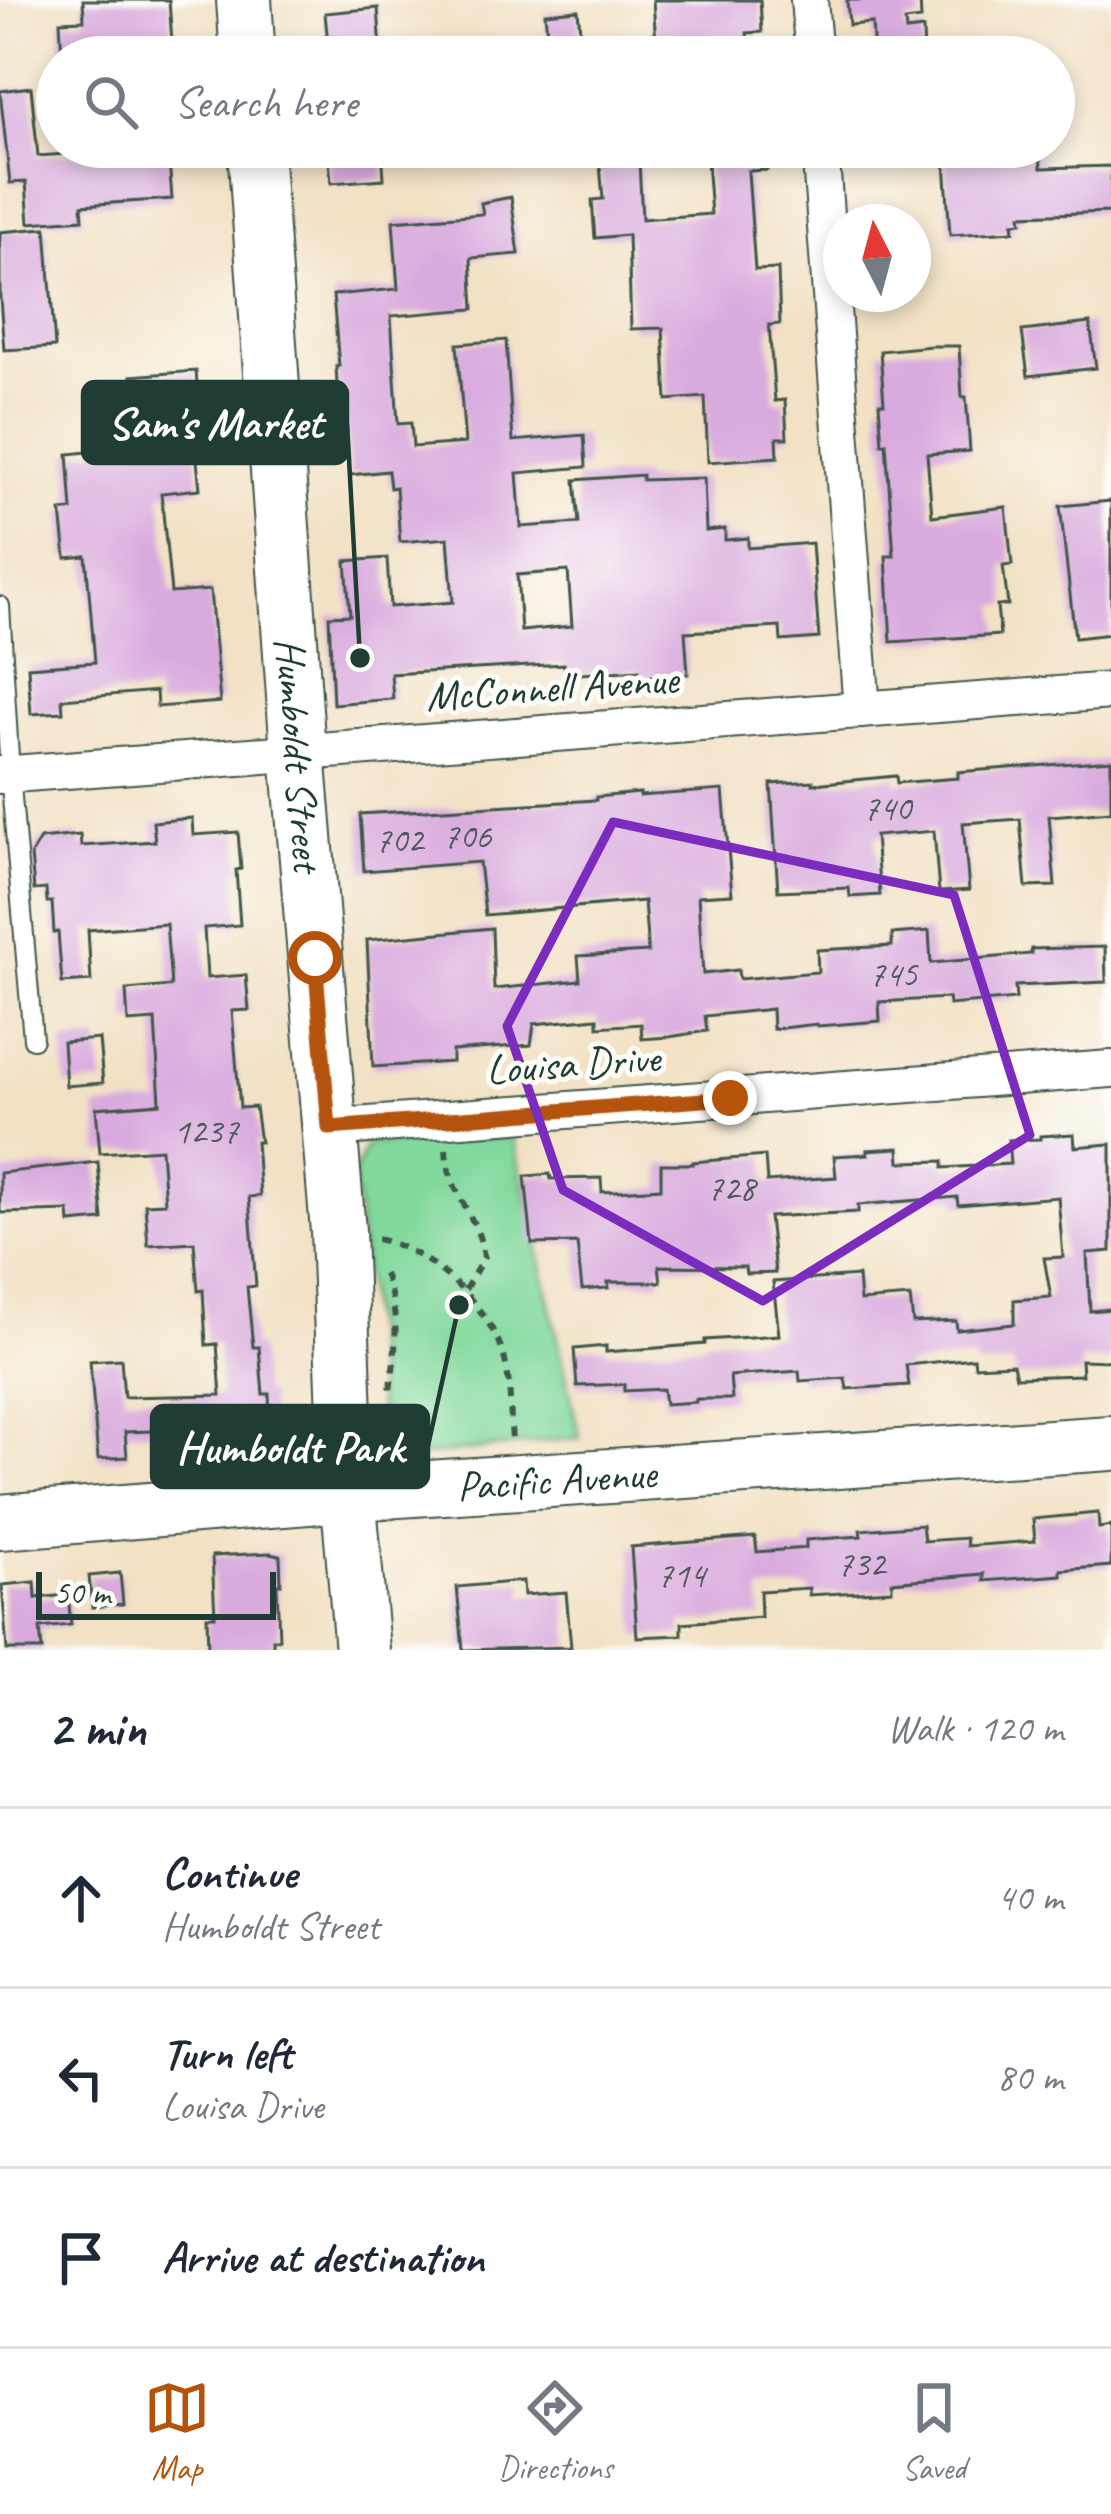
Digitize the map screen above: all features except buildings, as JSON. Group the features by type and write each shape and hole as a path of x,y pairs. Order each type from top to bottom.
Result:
{"street":[{"path":"244,0 247,36"},
{"path":"809,0 812,36"},
{"name":"Humboldt Street","path":"256,168 338,1231 349,1493 362,1650"},
{"path":"822,168 862,710"},
{"name":"McConnell Avenue","path":"5,774 1111,691"},
{"name":"Louisa Drive","path":"329,1128 1111,1070"},
{"name":"Pacific Avenue","path":"0,1522 349,1493 1111,1443"}],"lane":[{"path":"0,606 5,774 33,1039"}],"path":[{"path":"444,1119 447,1171 472,1216 484,1257 463,1293"},
{"path":"338,1231 414,1251 444,1271 463,1293 491,1327 506,1363 512,1441"}],"highlighted area":[{"path":"613,822 954,895 1030,1135 763,1301 563,1190 507,1026"}],"green space":[{"path":"513,1137 580,1438 384,1460 354,1172 367,1144"}],"place":[{"name":"Sam's Market","path":"360,658"},
{"name":"Humboldt Park","path":"459,1305"}],"route":[{"path":"315,958 329,1128 730,1098"}]}
